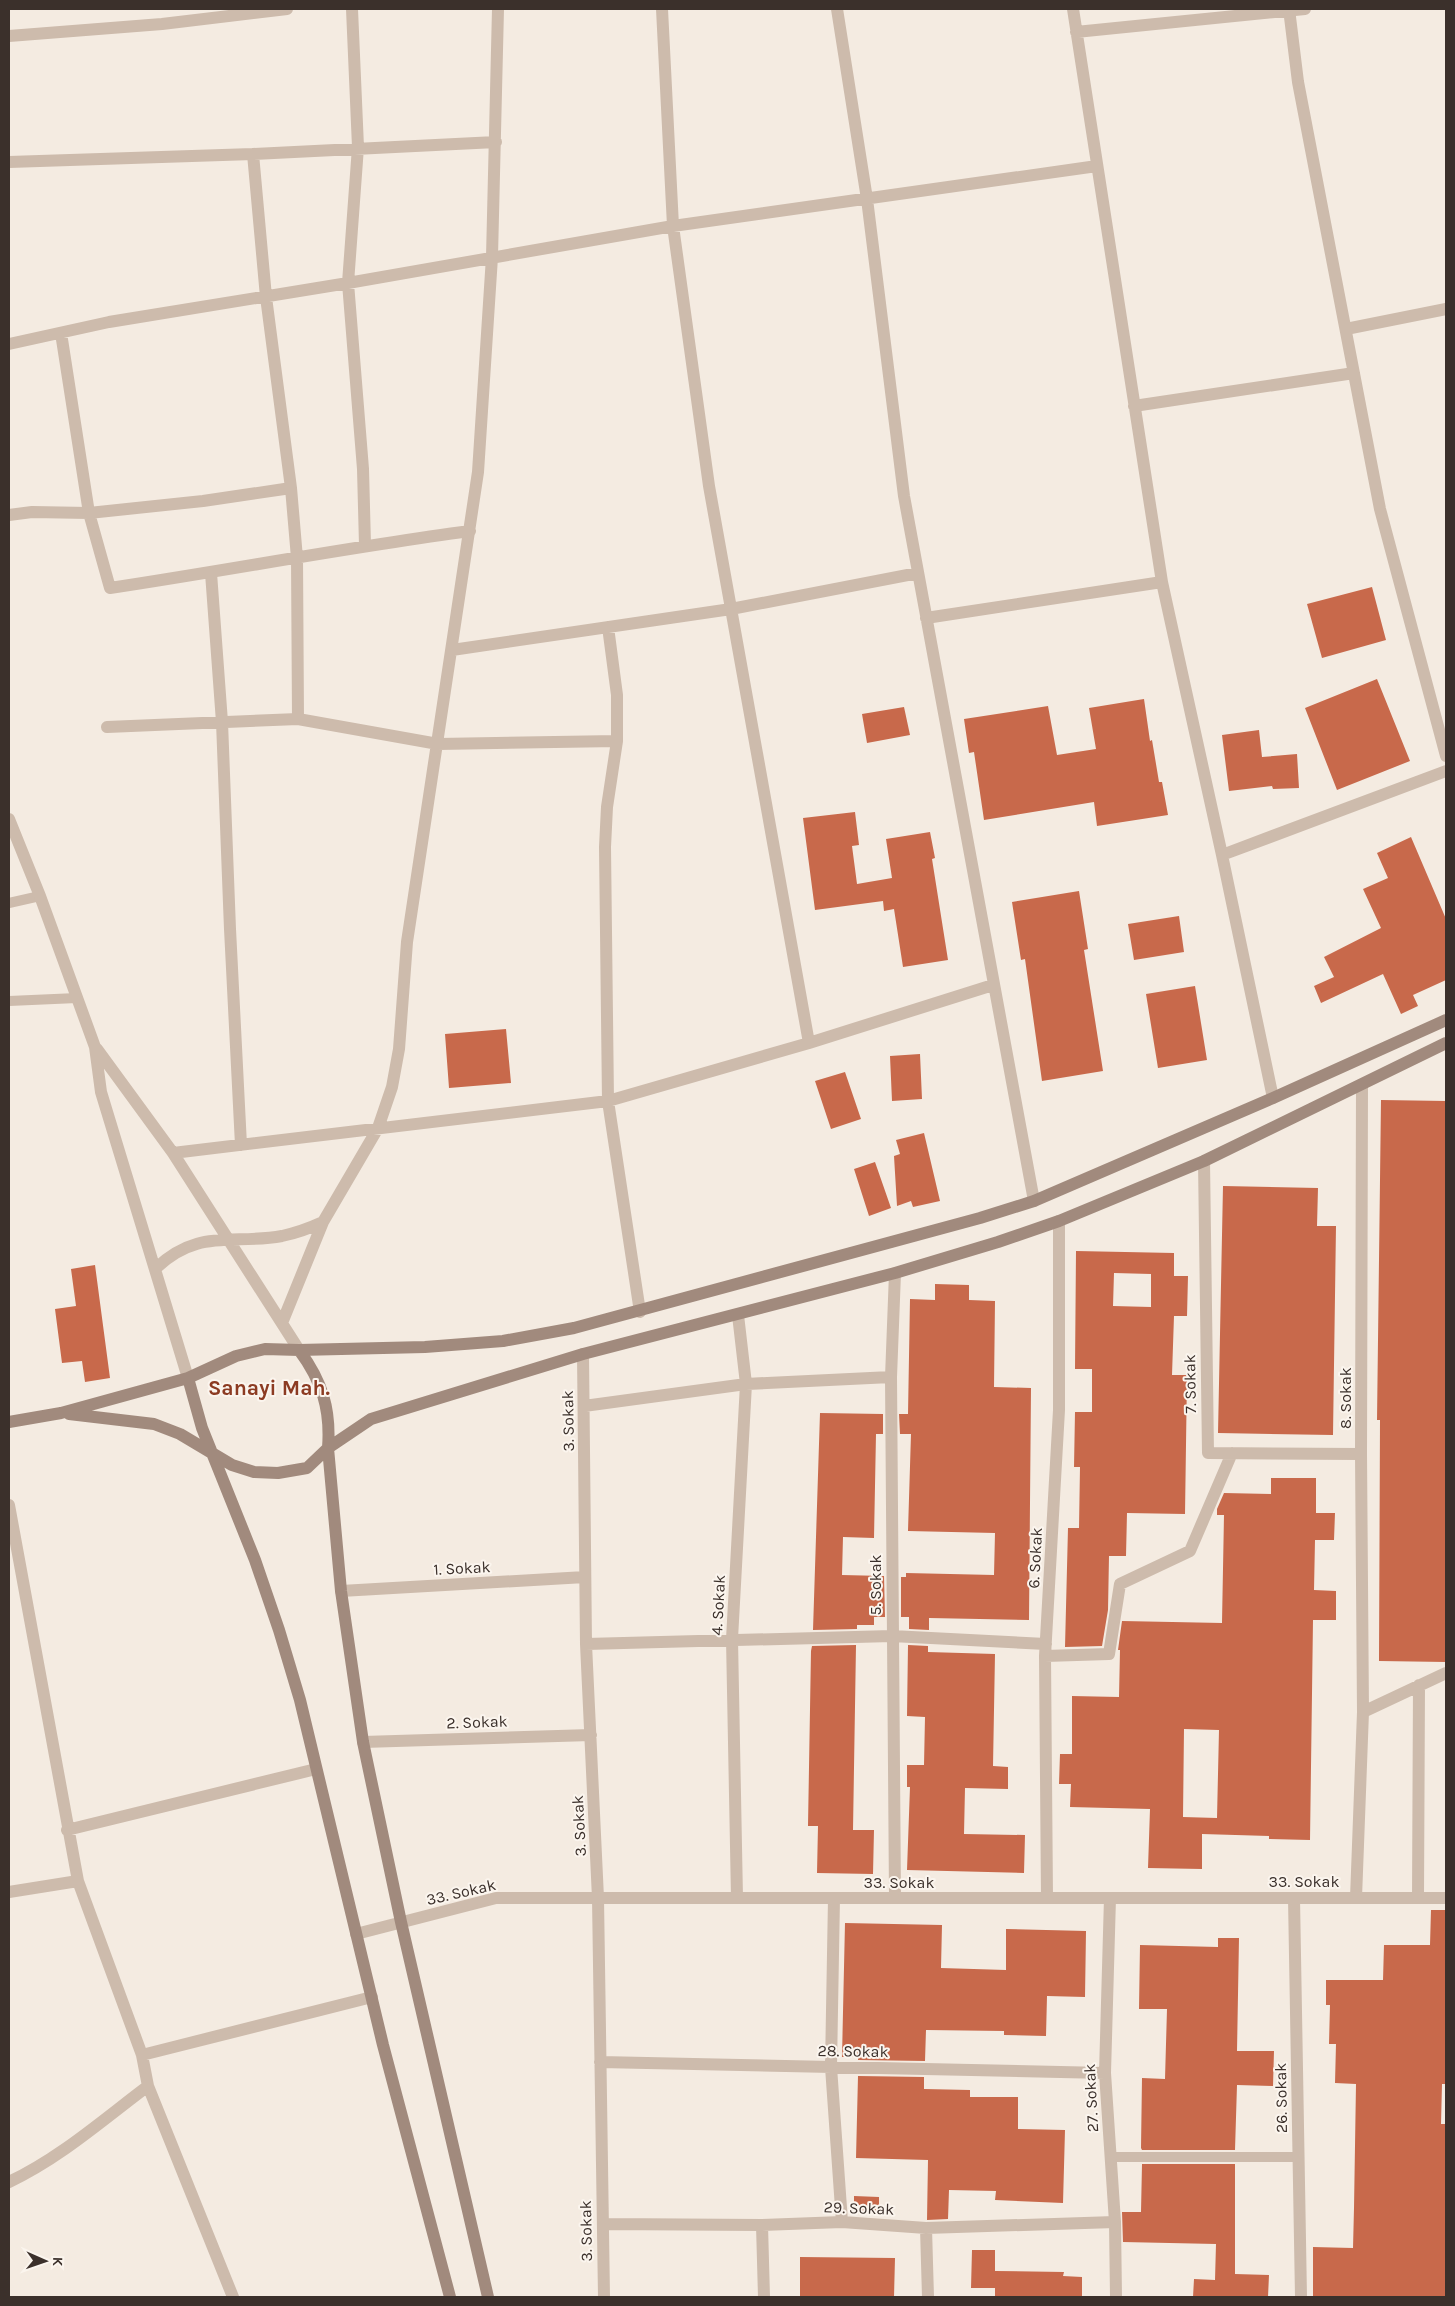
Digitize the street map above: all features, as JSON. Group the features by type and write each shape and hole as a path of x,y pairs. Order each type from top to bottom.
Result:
{"street":[{"path":"9,36 162,24 287,9"},
{"path":"352,9 358,148 348,283 363,469 365,545"},
{"path":"282,1323 323,1222 378,1128 392,1087 399,1049 406,942 438,744 478,472 492,257 498,9"},
{"path":"662,9 673,226 709,486 809,1043"},
{"path":"837,9 867,199 904,496 1034,1201"},
{"path":"1073,9 1162,582 1222,855 1272,1098"},
{"path":"1076,32 1306,9"},
{"path":"1289,10 1298,82 1380,509 1446,756"},
{"path":"9,162 253,154 496,142"},
{"path":"253,154 266,297 291,488 297,558 298,720"},
{"path":"9,344 109,322 266,297 673,226 1097,166"},
{"path":"1346,329 1446,309"},
{"path":"61,333 89,513 110,588 211,573 365,545 470,531"},
{"path":"1134,406 1354,373"},
{"path":"9,515 32,512 89,513 203,501 291,488"},
{"path":"211,573 222,722 241,1145"},
{"path":"452,650 731,609 918,574"},
{"path":"926,618 1162,582"},
{"path":"608,627 617,695 617,741 607,807 605,847 608,1101 640,1312"},
{"path":"107,727 298,720 438,744 617,741"},
{"path":"1222,855 1446,771"},
{"path":"9,819 40,896 95,1047 101,1092 202,1428 255,1560 300,1700 356,1934 450,2297"},
{"path":"173,1153 608,1101 809,1043 993,985"},
{"path":"9,1422 61,1413 188,1378 236,1356 265,1349 425,1348 503,1341 574,1328 640,1312 1034,1201 1446,1020"},
{"path":"61,1413 154,1424 180,1434 232,1465 254,1472 278,1473 307,1468 328,1448 371,1419 583,1354 895,1273 998,1242 1059,1221 1204,1161 1446,1043"},
{"path":"95,1047 173,1153 298,1350 312,1367 323,1393 330,1425 328,1448 341,1591 364,1742 401,1922 488,2297"},
{"name":"8. Sokak","path":"1356,1898 1363,1712 1361,1454 1362,1085"},
{"name":"7. Sokak","path":"1204,1161 1208,1453 1361,1454"},
{"name":"6. Sokak","path":"1047,1898 1046,1650 1059,1410 1059,1221"},
{"path":"155,1269 178,1251 191,1245 215,1239 282,1236 323,1222"},
{"name":"5. Sokak","path":"894,1898 891,1377 895,1273"},
{"name":"4. Sokak","path":"737,1898 732,1639 746,1384 738,1315"},
{"name":"3. Sokak","path":"583,1354 586,1644 598,1898 604,2297"},
{"path":"584,1406 746,1384 891,1377"},
{"path":"586,1644 892,1636 1109,1654 1120,1584 1190,1551 1232,1453"},
{"path":"9,1505 67,1830 78,1881 142,2055 148,2086 233,2297"},
{"name":"1. Sokak","path":"341,1591 585,1577"},
{"path":"1363,1712 1446,1673"},
{"path":"1418,1898 1419,1686"},
{"name":"2. Sokak","path":"364,1742 590,1735"},
{"path":"67,1830 316,1768"},
{"path":"9,1892 78,1881"},
{"name":"33. Sokak","path":"356,1934 496,1898 1446,1898"},
{"path":"834,1898 831,2067 842,2222"},
{"name":"27. Sokak","path":"1110,1898 1105,2073 1115,2222 1116,2297"},
{"name":"26. Sokak","path":"1294,1898 1301,2297"},
{"path":"142,2055 372,1997"},
{"name":"28. Sokak","path":"600,2062 1105,2073"},
{"path":"9,2182 60,2152 148,2086"},
{"name":"29. Sokak","path":"603,2224 762,2225 842,2222 926,2228 1115,2222"},
{"path":"762,2225 764,2297"},
{"path":"926,2228 928,2297"}],"lane":[{"path":"9,903 40,896"},
{"path":"9,1001 77,998"},
{"path":"1111,2157 1298,2157"}],"building":[{"path":"1372,587 1386,640 1322,658 1307,604"},
{"path":"1377,679 1410,761 1337,790 1305,708"},
{"path":"1144,699 1150,741 1152,740 1159,782 1162,782 1168,815 1097,826 1094,802 984,820 974,752 969,753 964,719 1048,706 1057,755 1096,749 1089,708"},
{"path":"904,707 910,735 867,743 862,714"},
{"path":"1259,730 1262,757 1297,754 1299,788 1273,789 1272,786 1229,791 1222,735"},
{"path":"855,812 859,845 852,846 857,884 892,878 886,839 930,832 935,858 932,859 948,960 903,967 894,909 884,911 883,901 815,910 803,818"},
{"path":"1411,837 1446,919 1446,980 1413,995 1418,1006 1401,1014 1383,974 1321,1003 1314,986 1334,977 1324,957 1381,928 1363,889 1388,878 1377,853"},
{"path":"1079,891 1088,949 1084,950 1103,1071 1042,1081 1025,959 1021,960 1012,902"},
{"path":"1179,916 1184,952 1134,960 1128,924"},
{"path":"1195,986 1207,1060 1158,1068 1146,994"},
{"path":"506,1029 511,1083 449,1088 445,1034"},
{"path":"920,1054 922,1099 892,1101 890,1056"},
{"path":"845,1072 861,1119 831,1129 815,1081"},
{"path":"1381,1100 1446,1101 1446,1662 1379,1661 1380,1420 1377,1420"},
{"path":"924,1133 940,1201 913,1207 911,1201 897,1206 894,1156 900,1154 896,1140"},
{"path":"875,1162 891,1208 869,1216 854,1169"},
{"path":"1223,1186 1318,1188 1317,1226 1336,1226 1333,1435 1218,1433"},
{"path":"1076,1251 1174,1253 1174,1276 1188,1276 1187,1316 1174,1316 1172,1375 1187,1375 1185,1514 1127,1513 1126,1556 1109,1556 1108,1610 1102,1646 1065,1647 1068,1528 1079,1528 1080,1467 1074,1467 1075,1412 1092,1412 1092,1369 1075,1369","holes":["1114,1273 1151,1274 1151,1307 1113,1306"]},
{"path":"95,1265 110,1378 85,1382 82,1361 62,1363 55,1309 76,1306 71,1269"},
{"path":"935,1284 969,1285 969,1300 995,1301 994,1387 1031,1388 1029,1620 929,1618 929,1630 909,1629 909,1617 901,1617 901,1577 906,1577 906,1573 994,1575 995,1533 908,1531 911,1434 900,1434 899,1414 908,1414 910,1299 935,1300"},
{"path":"820,1413 883,1414 883,1434 876,1434 874,1538 843,1537 842,1575 884,1576 885,1617 874,1617 874,1625 857,1625 857,1629 813,1630"},
{"path":"1271,1478 1316,1478 1316,1513 1335,1513 1334,1540 1315,1540 1314,1590 1336,1591 1336,1620 1313,1620 1310,1840 1269,1839 1269,1836 1202,1834 1202,1869 1148,1868 1150,1809 1070,1807 1071,1784 1059,1784 1060,1754 1072,1754 1072,1696 1119,1697 1120,1650 1118,1650 1122,1621 1222,1623 1224,1515 1217,1515 1217,1509 1224,1493 1271,1494","holes":["1184,1729 1219,1730 1217,1818 1183,1817"]},
{"path":"856,1645 853,1830 874,1830 873,1874 817,1873 818,1826 808,1826 811,1651 812,1646"},
{"path":"908,1645 928,1646 928,1652 995,1654 993,1766 1008,1767 1008,1789 965,1788 964,1834 1025,1835 1024,1873 907,1870 910,1787 907,1787 907,1765 924,1765 925,1717 907,1716"},
{"path":"1431,1910 1446,1910 1446,2084 1442,2084 1441,2124 1446,2124 1446,2297 1313,2297 1313,2247 1353,2248 1356,2084 1335,2083 1336,2044 1329,2044 1330,2005 1326,2005 1326,1980 1383,1980 1384,1945 1430,1945"},
{"path":"845,1923 942,1925 941,1968 1006,1970 1006,1929 1086,1931 1085,1997 1047,1996 1046,2036 1004,2035 1004,2031 926,2030 925,2061 858,2060 858,2057 842,2057"},
{"path":"1218,1938 1239,1938 1237,2051 1274,2051 1273,2086 1237,2085 1235,2150 1142,2150 1142,2078 1165,2079 1167,2009 1139,2009 1140,1945 1218,1947"},
{"path":"858,2076 924,2077 924,2089 970,2090 970,2097 1018,2097 1018,2129 1065,2130 1063,2203 995,2200 996,2191 949,2190 948,2219 927,2220 928,2160 856,2158"},
{"path":"1142,2164 1235,2164 1235,2274 1269,2275 1268,2297 1193,2297 1194,2279 1215,2280 1216,2244 1123,2242 1122,2212 1141,2212"},
{"path":"854,2196 879,2197 879,2214 854,2213"},
{"path":"972,2250 995,2250 995,2271 1064,2272 1063,2276 1082,2277 1082,2297 995,2297 995,2288 971,2288"},
{"path":"800,2257 895,2258 894,2297 800,2297"}],"district":[{"name":"Sanayi Mah.","path":"269,1388"}]}
